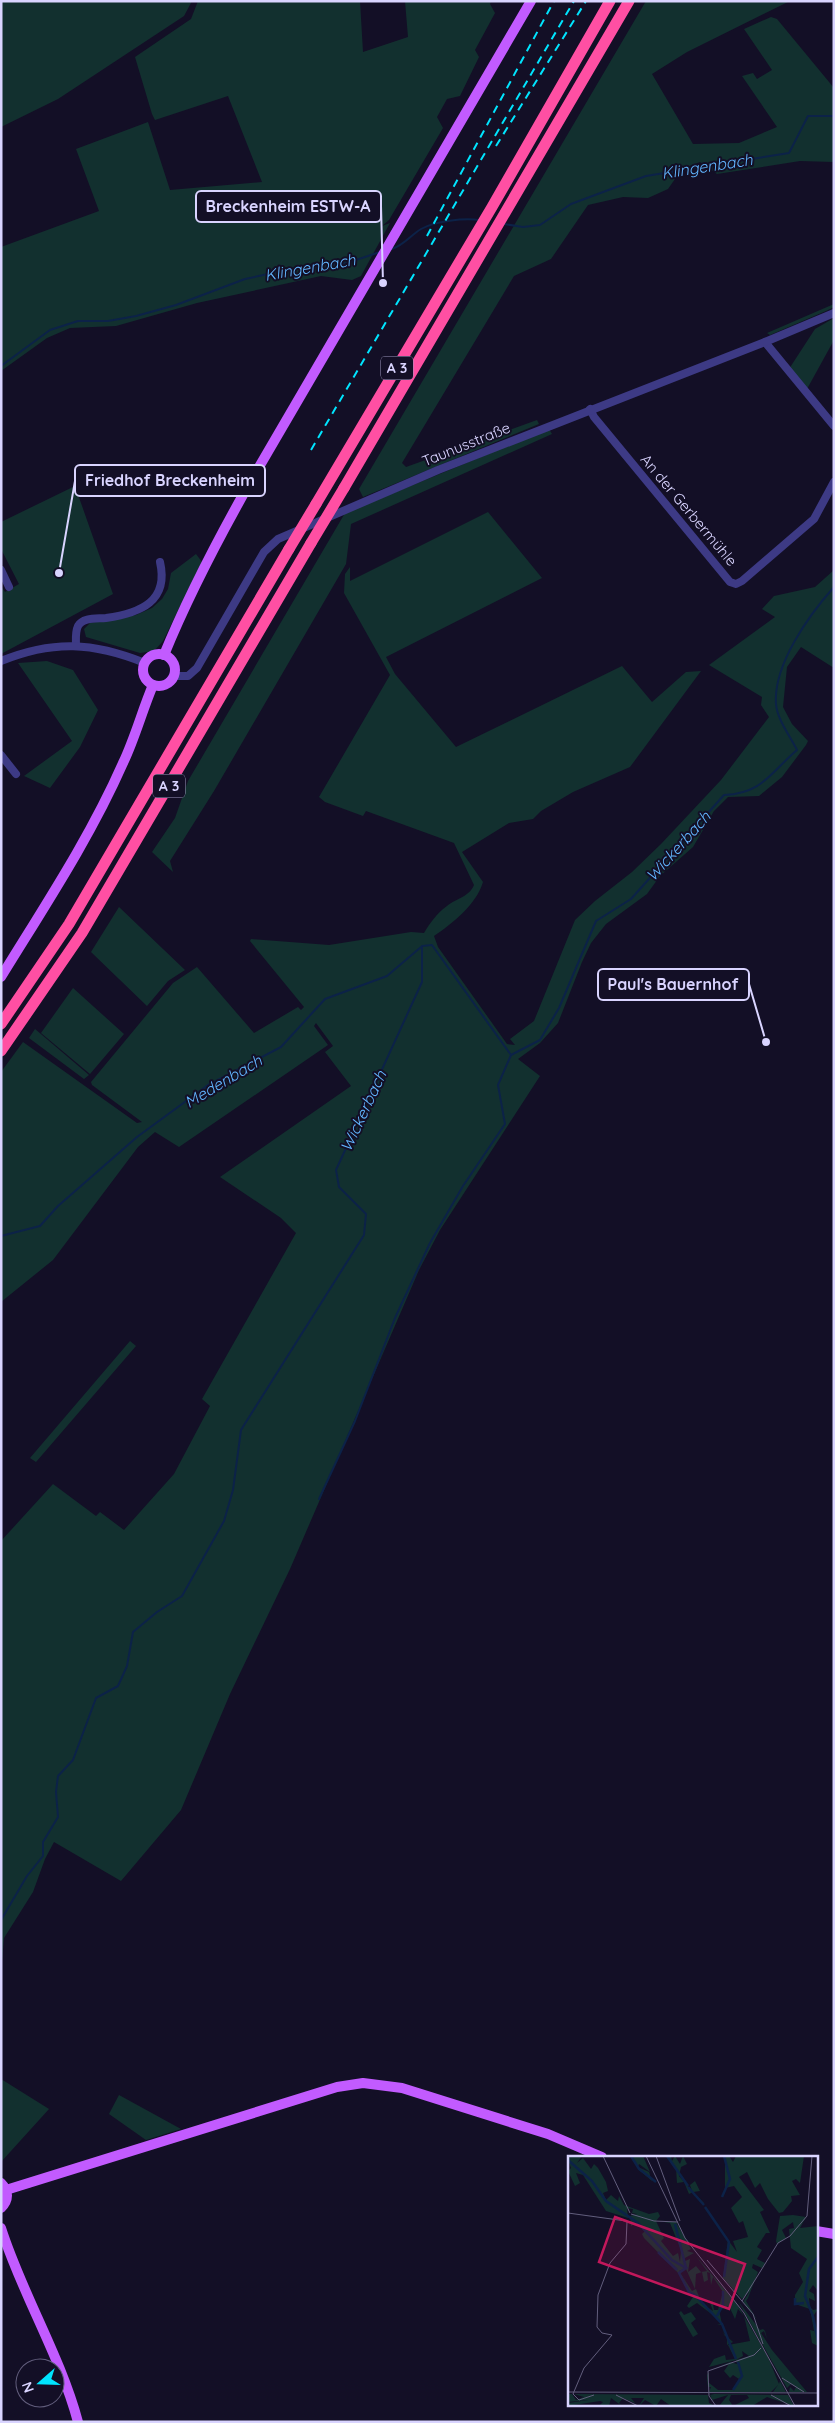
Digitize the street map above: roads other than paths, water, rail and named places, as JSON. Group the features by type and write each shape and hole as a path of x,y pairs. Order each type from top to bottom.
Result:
{"highway":[{"name":"A 3","path":"4,1019 74,916 478,231 610,1"},
{"name":"A 3","path":"4,1047 82,932 629,1"}],"main road":[{"path":"164,655 182,610 212,550 531,1"},
{"path":"153,655 164,655 174,666 174,676 166,685 153,685 149,683 143,673 145,663 153,655"},
{"path":"1,977 70,864 107,796 123,763 153,685"},
{"path":"1,2208 7,2198 4,2187 337,2087 363,2083 402,2088 539,2131 600,2156"},
{"path":"1,2228 78,2422"},
{"path":"818,2231 834,2234"}],"street":[{"name":"Taunusstraße","path":"174,676 188,676 197,668 264,552 278,539 371,497 834,313"},
{"path":"764,342 834,426"},
{"name":"An der Gerbermühle","path":"590,409 594,417 730,582 736,584 742,581 814,518 834,482"},
{"path":"76,646 78,626 84,621 115,616 150,603 156,597 163,582 160,562"},
{"path":"1,570 10,587"},
{"path":"1,661 34,649 76,646 111,650 145,663"},
{"path":"1,755 16,774"}],"waterway":[{"name":"Klingenbach","path":"504,224 523,227 540,225 571,204 646,176 789,153 808,116 834,116"},
{"name":"Klingenbach","path":"392,249 427,226 466,219 479,220"},
{"name":"Klingenbach","path":"1,366 50,330 78,321 108,321 136,316 176,305 245,279 306,266 347,263 380,252"},
{"name":"Wickerbach","path":"1,1920 27,1876 43,1856 43,1842 58,1817 56,1792 58,1776 73,1760 96,1698 118,1686 127,1666 133,1632 157,1612 182,1596 224,1521 233,1490 241,1430 364,1235 366,1214 339,1187 336,1170 422,982 422,946 432,945 511,1055 540,1040 559,1008 596,921 631,899 724,795 757,786 797,750 777,710 777,689 780,673 794,641 834,587"},
{"name":"Medenbach","path":"1,1236 40,1226 58,1206 137,1137 208,1085 281,1047 325,999 387,976 421,947"},
{"path":"319,1499 355,1421 395,1318 430,1243 463,1186 505,1124 498,1085 511,1055"}],"railway":[{"path":"427,236 554,1"},
{"path":"311,450 574,1"},
{"path":"496,146 586,1"}],"place":[{"name":"Breckenheim ESTW-A","path":"383,283"},
{"name":"Friedhof Breckenheim","path":"59,573"},
{"name":"Paul's Bauernhof","path":"766,1042"}]}
